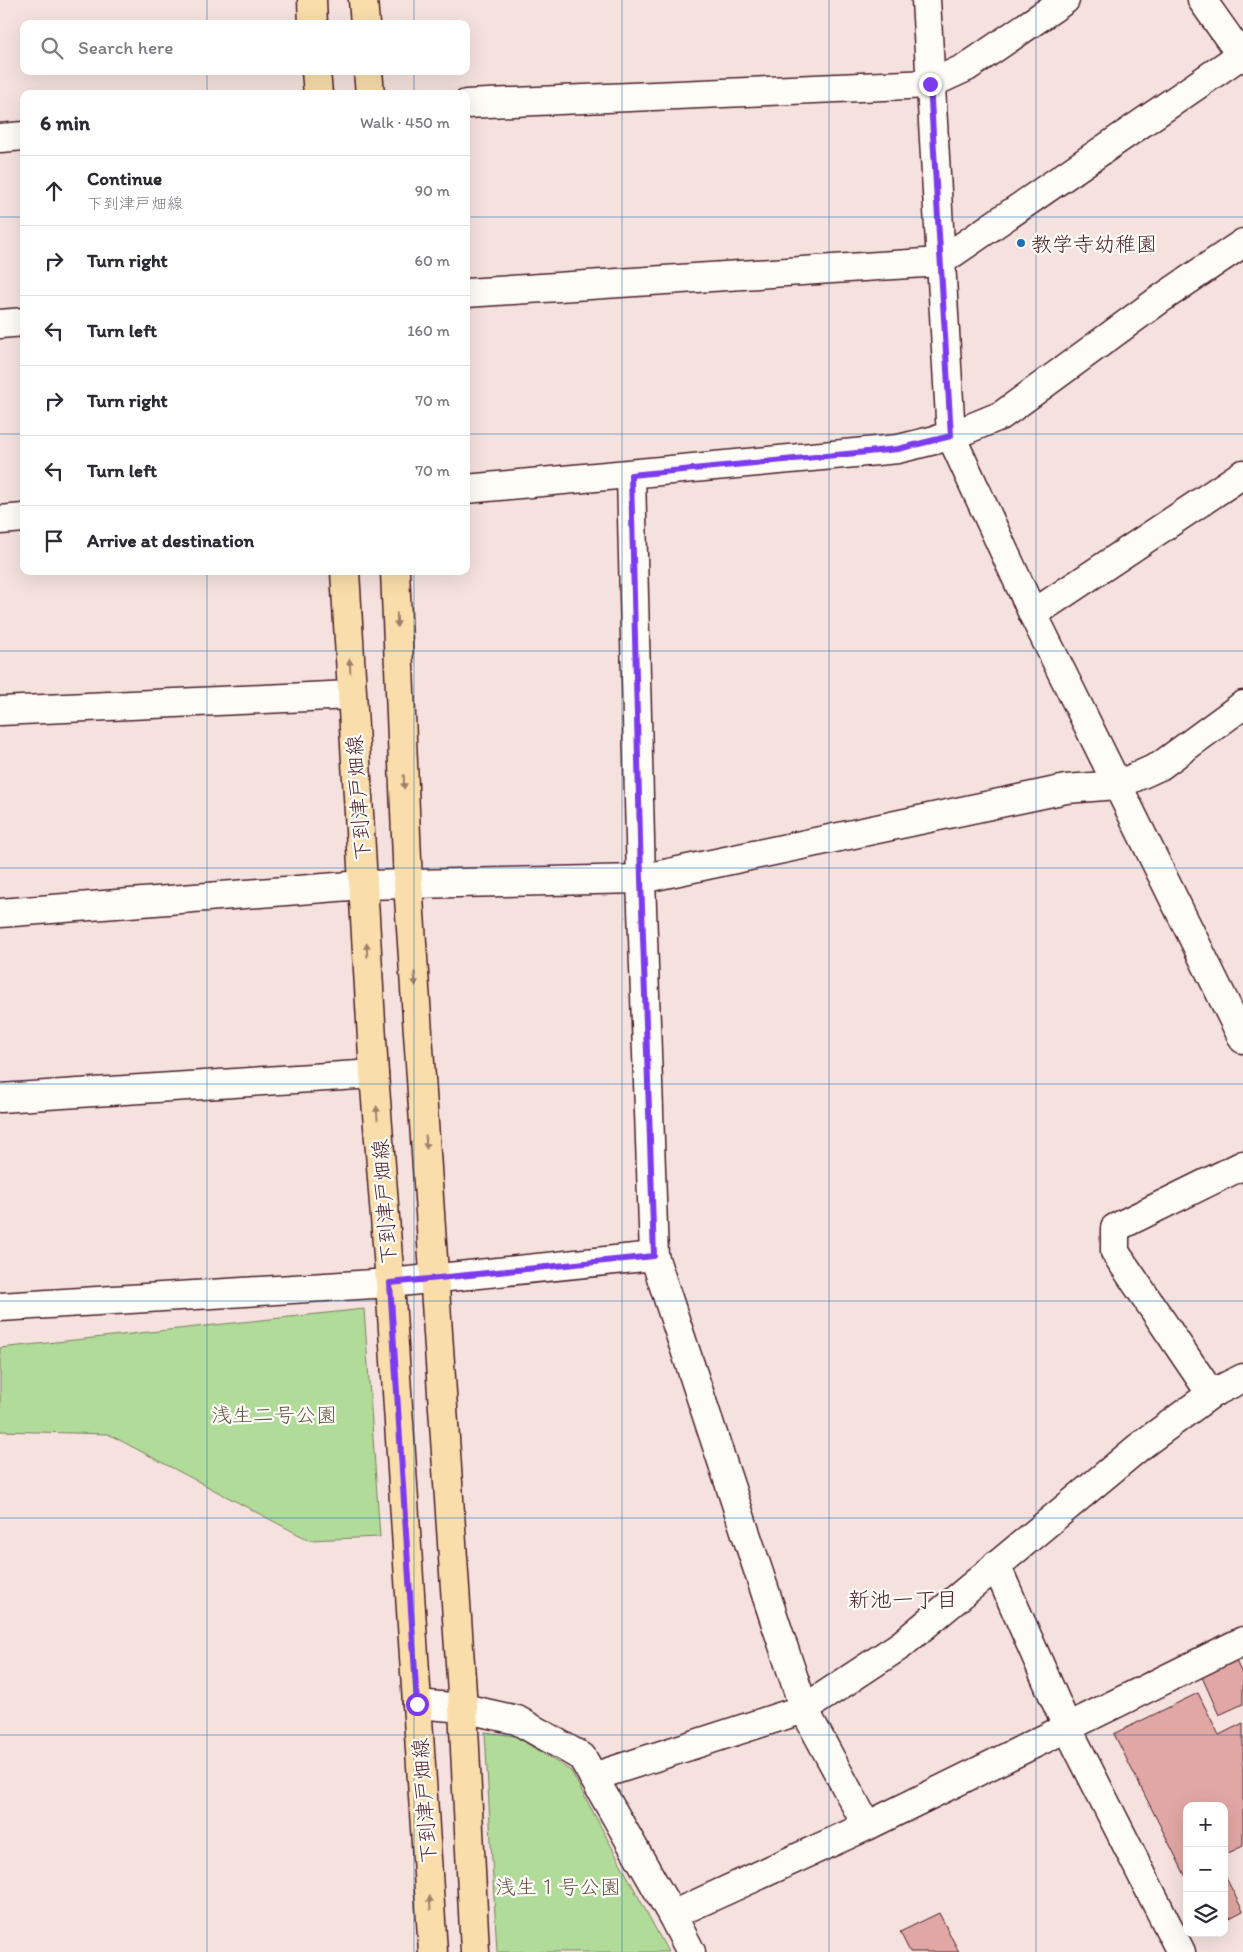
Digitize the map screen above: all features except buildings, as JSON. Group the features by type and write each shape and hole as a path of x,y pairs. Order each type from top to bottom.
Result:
{"main road":[{"path":"312,0 314,20"},
{"path":"363,0 365,20"},
{"path":"316,75 318,90"},
{"path":"368,75 370,90"},
{"name":"下到津戸畑線","path":"345,575 374,1074 390,1283 433,1952"},
{"name":"下到津戸畑線","path":"395,575 408,883 463,1708 475,1952"}],"street":[{"path":"926,0 951,436 1033,614 1243,1039"},
{"path":"470,104 930,84 967,67 1066,0"},
{"path":"470,293 940,262 1242,56 1202,0"},
{"path":"0,138 20,136"},
{"path":"470,490 898,449 951,436 1002,415 1159,300 1243,244"},
{"path":"0,324 20,322"},
{"path":"1033,614 1243,474"},
{"path":"631,475 641,879 654,1256 804,1709 867,1826"},
{"path":"0,520 20,518"},
{"path":"0,711 351,695"},
{"path":"0,913 363,885 641,879 1066,789 1118,785 1160,766 1243,705"},
{"path":"0,1098 374,1074"},
{"path":"1211,1394 1114,1252 1115,1228 1243,1165"},
{"path":"0,1307 390,1283 654,1256"},
{"path":"593,1777 804,1709 902,1646 996,1565 1139,1447 1211,1394 1243,1378"},
{"path":"996,1565 1067,1727 1181,1952"},
{"path":"672,1915 867,1826 1243,1641"},
{"path":"417,1704 463,1708 517,1720 582,1757 691,1952"}],"green space":[{"name":"浅生二号公園","path":"364,1309 380,1537 309,1540 108,1434 0,1431 0,1348"},
{"name":"浅生１号公園","path":"485,1732 515,1736 571,1771 668,1952 497,1952"}],"place":[{"name":"教学寺幼稚園","path":"1021,243"}],"district":[{"name":"新池一丁目","path":"903,1599"}],"route":[{"path":"417,1704 390,1283 654,1256 641,879 631,475 898,449 951,436 930,84"}]}
